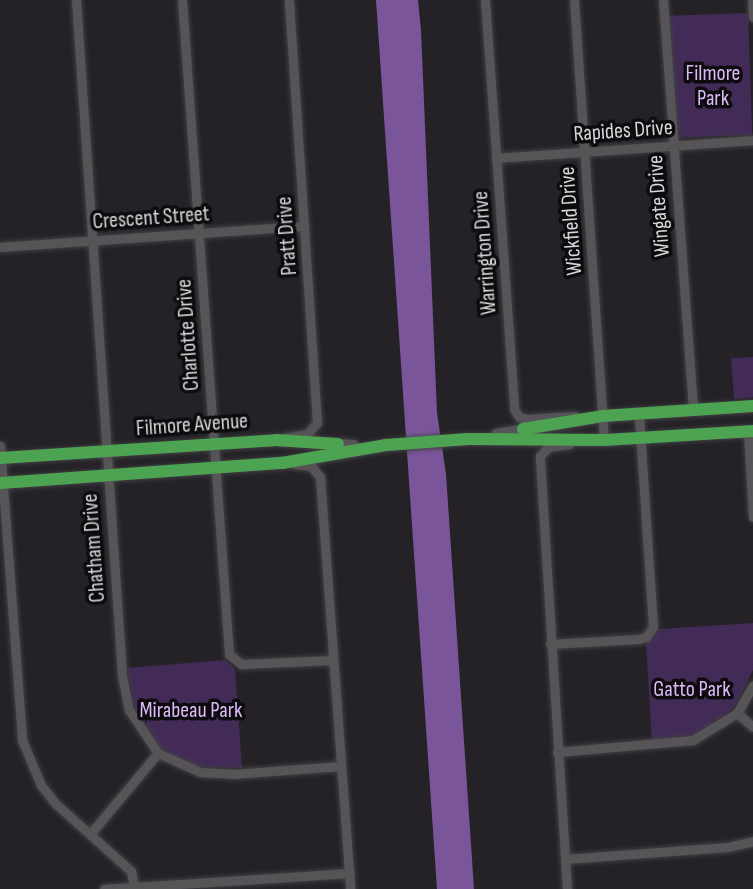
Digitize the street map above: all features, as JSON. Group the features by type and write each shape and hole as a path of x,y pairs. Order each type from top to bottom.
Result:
{"street":[{"name":"Chatham Drive","path":"76,0 125,697 136,725 158,753 186,768 213,774 341,766"},
{"name":"Charlotte Drive","path":"182,0 227,644 232,660 253,665 333,660"},
{"name":"Pratt Drive","path":"276,440 307,434 317,423 289,0"},
{"name":"Warrington Drive","path":"485,0 516,414 526,419 602,416"},
{"name":"Wickfield Drive","path":"574,0 604,440"},
{"name":"Wingate Drive","path":"663,0 693,410"},
{"path":"752,0 753,17"},
{"name":"Rapides Drive","path":"496,158 753,140"},
{"name":"Crescent Street","path":"0,247 304,226"},
{"name":"Filmore Avenue","path":"468,439 602,416 753,406"},
{"path":"550,644 639,639 646,637 653,627 639,414"},
{"path":"750,431 753,517"},
{"name":"Filmore Avenue","path":"1,483 282,463 386,445 468,439 641,439 750,431"},
{"name":"Filmore Avenue","path":"0,458 276,440 386,445"},
{"path":"567,889 540,456 557,445 604,440"},
{"path":"0,446 22,740 41,785 56,804 131,871 134,887"},
{"path":"282,463 311,466 320,477 350,889"},
{"path":"557,752 693,740 750,704 753,685"},
{"path":"737,713 753,727"},
{"path":"91,833 158,753"},
{"path":"565,859 728,847 753,841"},
{"path":"104,889 349,873"}],"green space":[{"name":"Filmore Park","path":"748,13 752,135 673,138 669,16"},
{"path":"753,357 753,397 734,399 731,358"},
{"name":"Gatto Park","path":"753,623 753,670 736,704 720,721 692,736 652,743 646,643 660,629"},
{"name":"Mirabeau Park","path":"225,660 235,669 242,768 199,767 176,759 157,745 135,712 127,668"}],"shaded area":[{"path":"376,0 418,0 437,413 446,474 474,889 437,889"}],"cycle path":[{"path":"523,429 602,416 753,406"},
{"path":"0,483 282,463 386,445 468,439 604,440 753,431"},
{"path":"0,458 276,440 338,444"}]}
